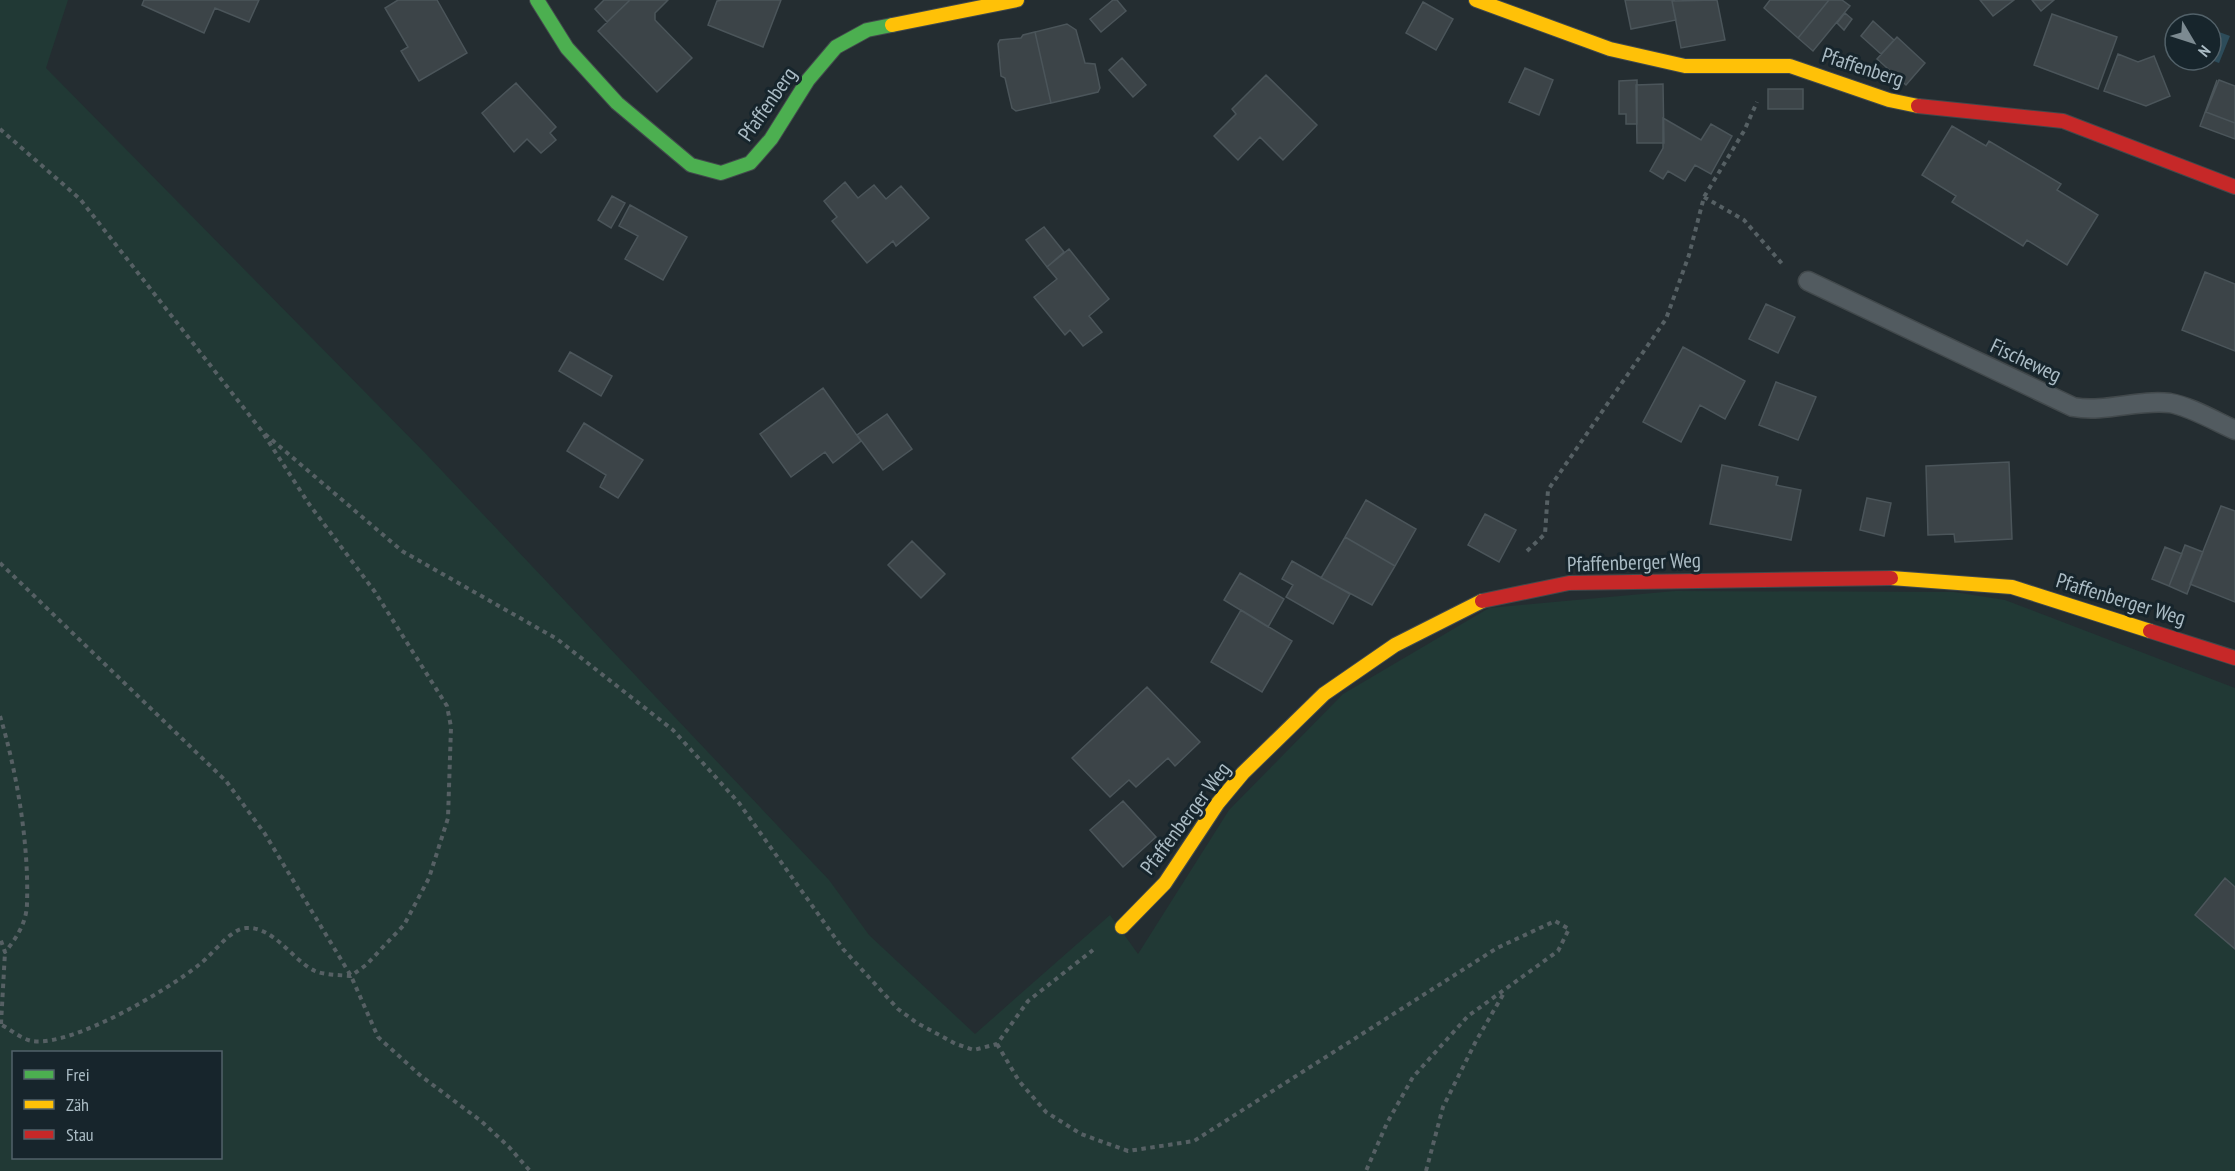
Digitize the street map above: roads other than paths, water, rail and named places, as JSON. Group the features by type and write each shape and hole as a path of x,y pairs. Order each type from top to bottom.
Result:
{"street":[{"name":"Pfaffenberg","path":"537,0 567,48 617,102 691,165 721,173 750,163 771,139 808,80 836,47 867,30 1017,0"},
{"name":"Pfaffenberg","path":"1476,0 1610,49 1685,66 1764,64 1790,66 1889,100 1932,108 2063,121 2235,187"},
{"name":"Pfaffenberger Weg","path":"1122,927 1165,884 1231,788 1324,694 1395,645 1475,602 1569,583 1900,578 2012,587 2235,658"}],"lane":[{"name":"Fischeweg","path":"1808,281 2073,407 2089,410 2131,404 2172,403 2235,430"}],"water":[{"path":"2223,33 2230,36 2223,53"}]}
